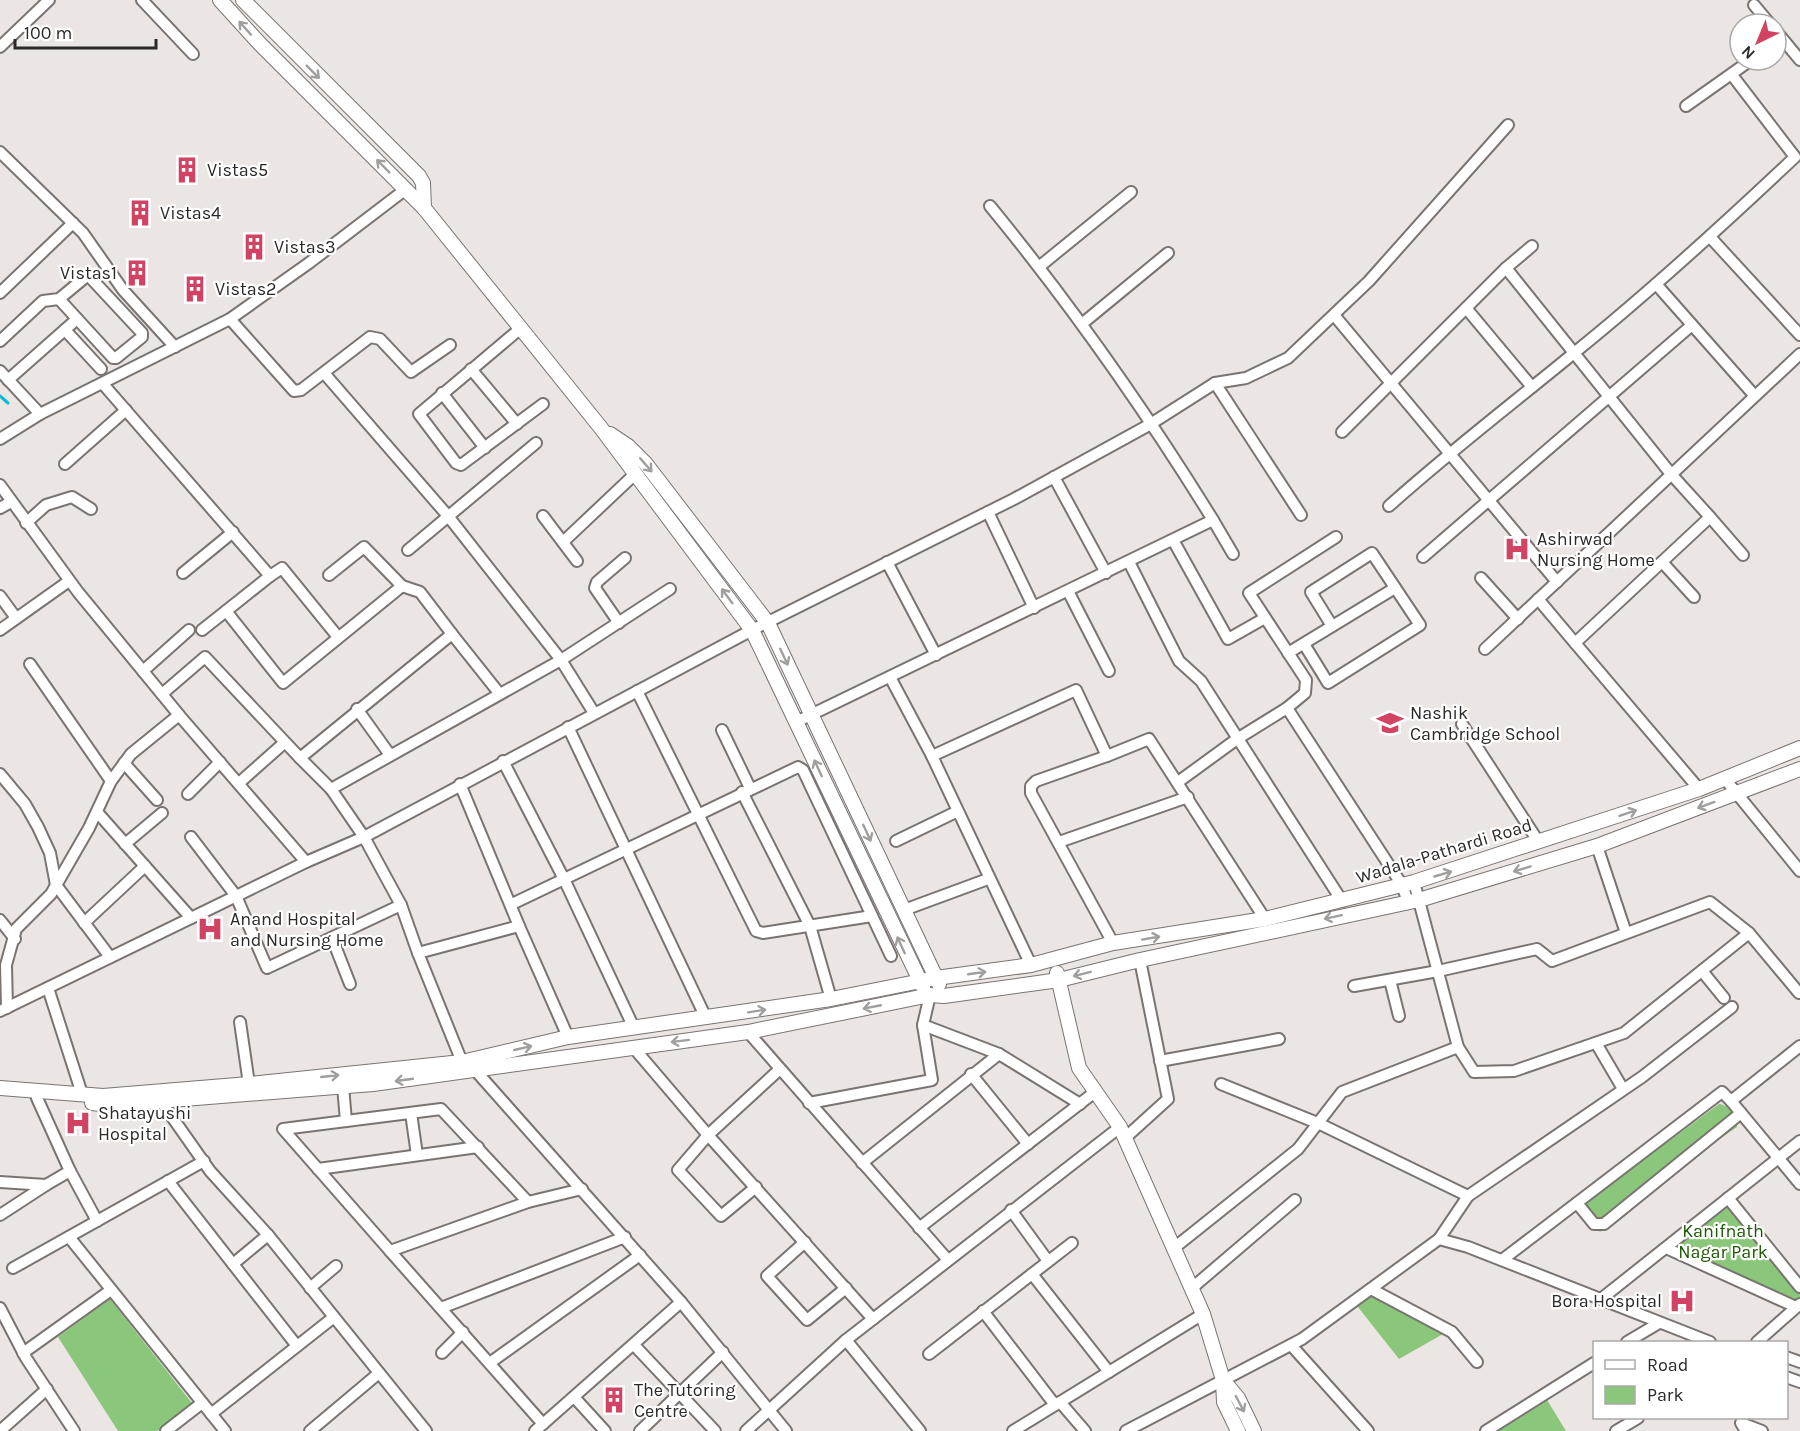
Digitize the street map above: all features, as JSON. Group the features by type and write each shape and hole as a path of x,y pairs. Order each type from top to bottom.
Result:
{"main road":[{"path":"220,0 260,44 424,208 601,428 753,630 919,982 930,995"},
{"path":"243,0 419,176 423,183 424,208"},
{"path":"601,428 628,446 646,464 768,623 944,996"},
{"name":"Wadala-Pathardi Road","path":"470,1064 568,1038 831,999 936,978 1031,965 1113,943 1265,919 1342,901 1408,883 1698,789 1800,748"},
{"name":"Wadala-Pathardi Road","path":"470,1064 748,1032 930,995 944,996 1059,980 1140,960 1414,901 1597,846 1800,769"},
{"path":"1053,960 1079,1068 1122,1132 1192,1288 1203,1314 1223,1380 1224,1402 1238,1431"},
{"path":"0,1097 109,1105 249,1084 470,1064"},
{"path":"0,1088 103,1096 157,1096 343,1086 470,1064"},
{"path":"1223,1380 1238,1398 1254,1431"}],"street":[{"path":"0,47 49,0"},
{"path":"142,0 193,54"},
{"path":"1754,5 1760,12"},
{"path":"1788,47 1800,60"},
{"path":"1686,105 1736,72"},
{"path":"1389,506 1449,452 1574,353 1656,284 1795,157 1732,75"},
{"path":"179,715 131,754 124,763 111,781 97,812 51,894 16,929 6,965 3,1009 306,862 364,837 753,630 1054,477 1152,422 1215,383 1246,378 1288,358 1370,281 1508,125"},
{"path":"0,152 73,223 96,250 123,290 175,347"},
{"path":"0,439 40,414 230,319 309,263 406,189"},
{"path":"1040,266 1131,192"},
{"path":"990,206 1040,266 1083,323 1152,422 1233,554"},
{"path":"0,293 73,223"},
{"path":"1710,237 1800,335"},
{"path":"1342,432 1506,268 1533,246"},
{"path":"1083,323 1168,253"},
{"path":"1506,268 1671,474 1743,555"},
{"path":"0,341 43,302 59,299 90,275 142,333 142,337 115,359 59,299"},
{"path":"1656,284 1754,395"},
{"path":"1466,308 1532,387"},
{"path":"1334,315 1557,582"},
{"path":"8,380 77,319"},
{"path":"230,319 291,389 300,390 373,336 380,339 411,372 450,345"},
{"path":"1423,557 1692,325"},
{"path":"521,328 422,409 420,417 458,464 464,464 543,404"},
{"path":"64,330 101,369"},
{"path":"1485,649 1800,354"},
{"path":"471,369 517,424"},
{"path":"0,371 40,414"},
{"path":"324,373 448,516 561,660 594,713"},
{"path":"1215,383 1300,515"},
{"path":"104,384 270,576"},
{"path":"442,393 485,448"},
{"path":"64,464 126,410"},
{"path":"408,550 536,443"},
{"path":"563,542 635,474"},
{"path":"1054,477 1106,573"},
{"path":"0,484 69,580 179,715 306,862"},
{"path":"26,523 46,505 72,497 91,509"},
{"path":"0,508 11,502"},
{"path":"988,512 1034,608"},
{"path":"543,516 577,561"},
{"path":"1575,643 1710,517"},
{"path":"796,722 1213,520"},
{"path":"183,573 232,532"},
{"path":"1178,782 1237,739 1287,708 1305,693 1306,680 1249,593 1336,537"},
{"path":"1173,540 1228,639 1265,618"},
{"path":"329,575 364,547 402,586 420,592 499,693"},
{"path":"1304,644 1328,683 1420,625 1372,554 1311,592 1332,626"},
{"path":"619,623 594,588 597,582 625,558"},
{"path":"887,562 936,655"},
{"path":"1129,562 1179,661 1201,681 1342,901"},
{"path":"1662,562 1694,597"},
{"path":"202,630 282,568 338,637"},
{"path":"1481,578 1518,619"},
{"path":"0,630 69,580"},
{"path":"226,611 283,683 402,586"},
{"path":"1288,653 1395,588"},
{"path":"331,789 561,660 670,589"},
{"path":"1068,591 1109,671"},
{"path":"0,596 16,618"},
{"path":"1538,599 1698,789"},
{"path":"143,671 189,630"},
{"path":"300,758 357,709 452,634"},
{"path":"162,694 205,657 284,743 331,789 364,837 401,905 418,953 470,1064 681,1302 786,1431"},
{"path":"30,664 111,781"},
{"path":"890,677 932,756 956,812 1031,965"},
{"path":"932,756 1076,690 1107,756"},
{"path":"637,691 756,931 764,933 872,916"},
{"path":"1287,708 1408,883 1438,971 1458,1047 1474,1072 1514,1071 1624,1033 1749,933"},
{"path":"357,709 390,755"},
{"path":"1462,724 1538,841"},
{"path":"568,727 706,1018"},
{"path":"722,730 746,790 810,926 831,999"},
{"path":"1113,943 1031,793 1031,786 1035,781 1149,739 1265,919"},
{"path":"239,783 284,743"},
{"path":"503,761 564,879 634,1028"},
{"path":"188,794 220,762"},
{"path":"124,763 157,800"},
{"path":"512,904 795,766 801,768 891,956"},
{"path":"0,774 25,804 38,826 50,853 56,885 110,957"},
{"path":"1725,779 1800,871"},
{"path":"460,784 568,1038"},
{"path":"1059,842 1188,797"},
{"path":"97,812 191,918"},
{"path":"896,841 956,812"},
{"path":"125,844 162,813"},
{"path":"190,837 236,896 267,968 401,905"},
{"path":"1597,846 1626,933"},
{"path":"84,923 145,866"},
{"path":"904,910 988,879"},
{"path":"1354,986 1438,971 1537,949 1552,961 1710,902 1749,933 1799,993"},
{"path":"0,920 15,939"},
{"path":"418,953 519,926"},
{"path":"332,938 350,984"},
{"path":"746,1431 846,1340 1011,1210 1168,1099 1140,960"},
{"path":"1702,971 1724,998"},
{"path":"1390,980 1399,1017"},
{"path":"48,988 82,1094"},
{"path":"930,995 922,1025 938,1101"},
{"path":"1126,1431 1291,1345 1439,1239 1468,1196 1689,1043 1732,1007"},
{"path":"240,1022 249,1084"},
{"path":"922,1025 999,1054 1080,1104"},
{"path":"748,1032 948,1260"},
{"path":"1160,1061 1280,1039"},
{"path":"1596,1042 1623,1089"},
{"path":"1731,1101 1800,1046"},
{"path":"633,1047 708,1135 873,1319"},
{"path":"1174,1248 1298,1149 1320,1124 1342,1092 1458,1047"},
{"path":"862,1163 999,1054"},
{"path":"756,1187 721,1216 678,1170 708,1135 780,1069"},
{"path":"971,1074 1028,1144"},
{"path":"809,1103 932,1080"},
{"path":"1221,1084 1320,1124 1468,1196"},
{"path":"343,1086 346,1121"},
{"path":"919,1228 1095,1092"},
{"path":"1502,1260 1722,1092 1800,1184"},
{"path":"157,1096 204,1161 268,1235 426,1431"},
{"path":"37,1098 70,1171 98,1221"},
{"path":"528,1202 441,1109 283,1129 491,1362 539,1427 634,1346 681,1302"},
{"path":"411,1113 417,1155"},
{"path":"1577,1203 1594,1224 1604,1224 1741,1113"},
{"path":"1601,1299 1800,1141"},
{"path":"318,1168 478,1147"},
{"path":"13,1268 204,1161"},
{"path":"0,1215 70,1171"},
{"path":"168,1181 297,1346"},
{"path":"0,1182 46,1185"},
{"path":"390,1251 528,1202 582,1189"},
{"path":"1728,1198 1800,1287"},
{"path":"1192,1288 1295,1200"},
{"path":"1011,1210 1048,1261"},
{"path":"233,1264 268,1235"},
{"path":"69,1237 225,1431"},
{"path":"441,1308 625,1238"},
{"path":"1439,1239 1502,1260 1707,1341"},
{"path":"805,1242 767,1276 807,1320 846,1288"},
{"path":"929,1354 1072,1243"},
{"path":"1666,1248 1798,1306 1758,1341"},
{"path":"491,1362 640,1255"},
{"path":"310,1288 336,1266"},
{"path":"1032,1274 1109,1371"},
{"path":"1371,1289 1452,1332 1477,1362"},
{"path":"23,1353 111,1290"},
{"path":"0,1308 23,1353 74,1431"},
{"path":"983,1311 1057,1403 1085,1431"},
{"path":"1013,1431 1203,1314"},
{"path":"211,1414 334,1317"},
{"path":"1629,1341 1659,1323"},
{"path":"442,1353 463,1332"},
{"path":"846,1340 920,1431"},
{"path":"1291,1345 1368,1431"},
{"path":"634,1346 678,1395 715,1431"},
{"path":"640,1431 723,1352"},
{"path":"1489,1430 1593,1364"},
{"path":"310,1431 379,1373"},
{"path":"0,1431 47,1389"},
{"path":"574,1397 605,1431"},
{"path":"166,1431 202,1403"},
{"path":"1616,1431 1636,1419"},
{"path":"1746,1431 1741,1423 1762,1431"}],"green space":[{"path":"1719,1104 1732,1112 1737,1127 1680,1166 1600,1232 1580,1207"},
{"name":"Kanifnath Nagar Park","path":"1728,1198 1800,1287 1800,1304 1666,1248"},
{"path":"1371,1289 1450,1330 1399,1359 1354,1302"},
{"path":"110,1299 195,1407 157,1431 118,1431 58,1337"},
{"path":"1544,1395 1566,1431 1491,1431"}],"waterway":[{"path":"0,396 8,403"}],"place":[{"name":"Vistas5","path":"187,170"},
{"name":"Vistas4","path":"140,213"},
{"name":"Vistas3","path":"254,247"},
{"name":"Vistas1","path":"137,273"},
{"name":"Vistas2","path":"195,289"},
{"name":"Ashirwad Nursing Home","path":"1517,549"},
{"name":"Nashik Cambridge School","path":"1390,723"},
{"name":"Anand Hospital and Nursing Home","path":"210,929"},
{"name":"Shatayushi Hospital","path":"78,1123"},
{"name":"Bora Hospital","path":"1682,1301"},
{"name":"The Tutoring Centre","path":"614,1400"}]}
